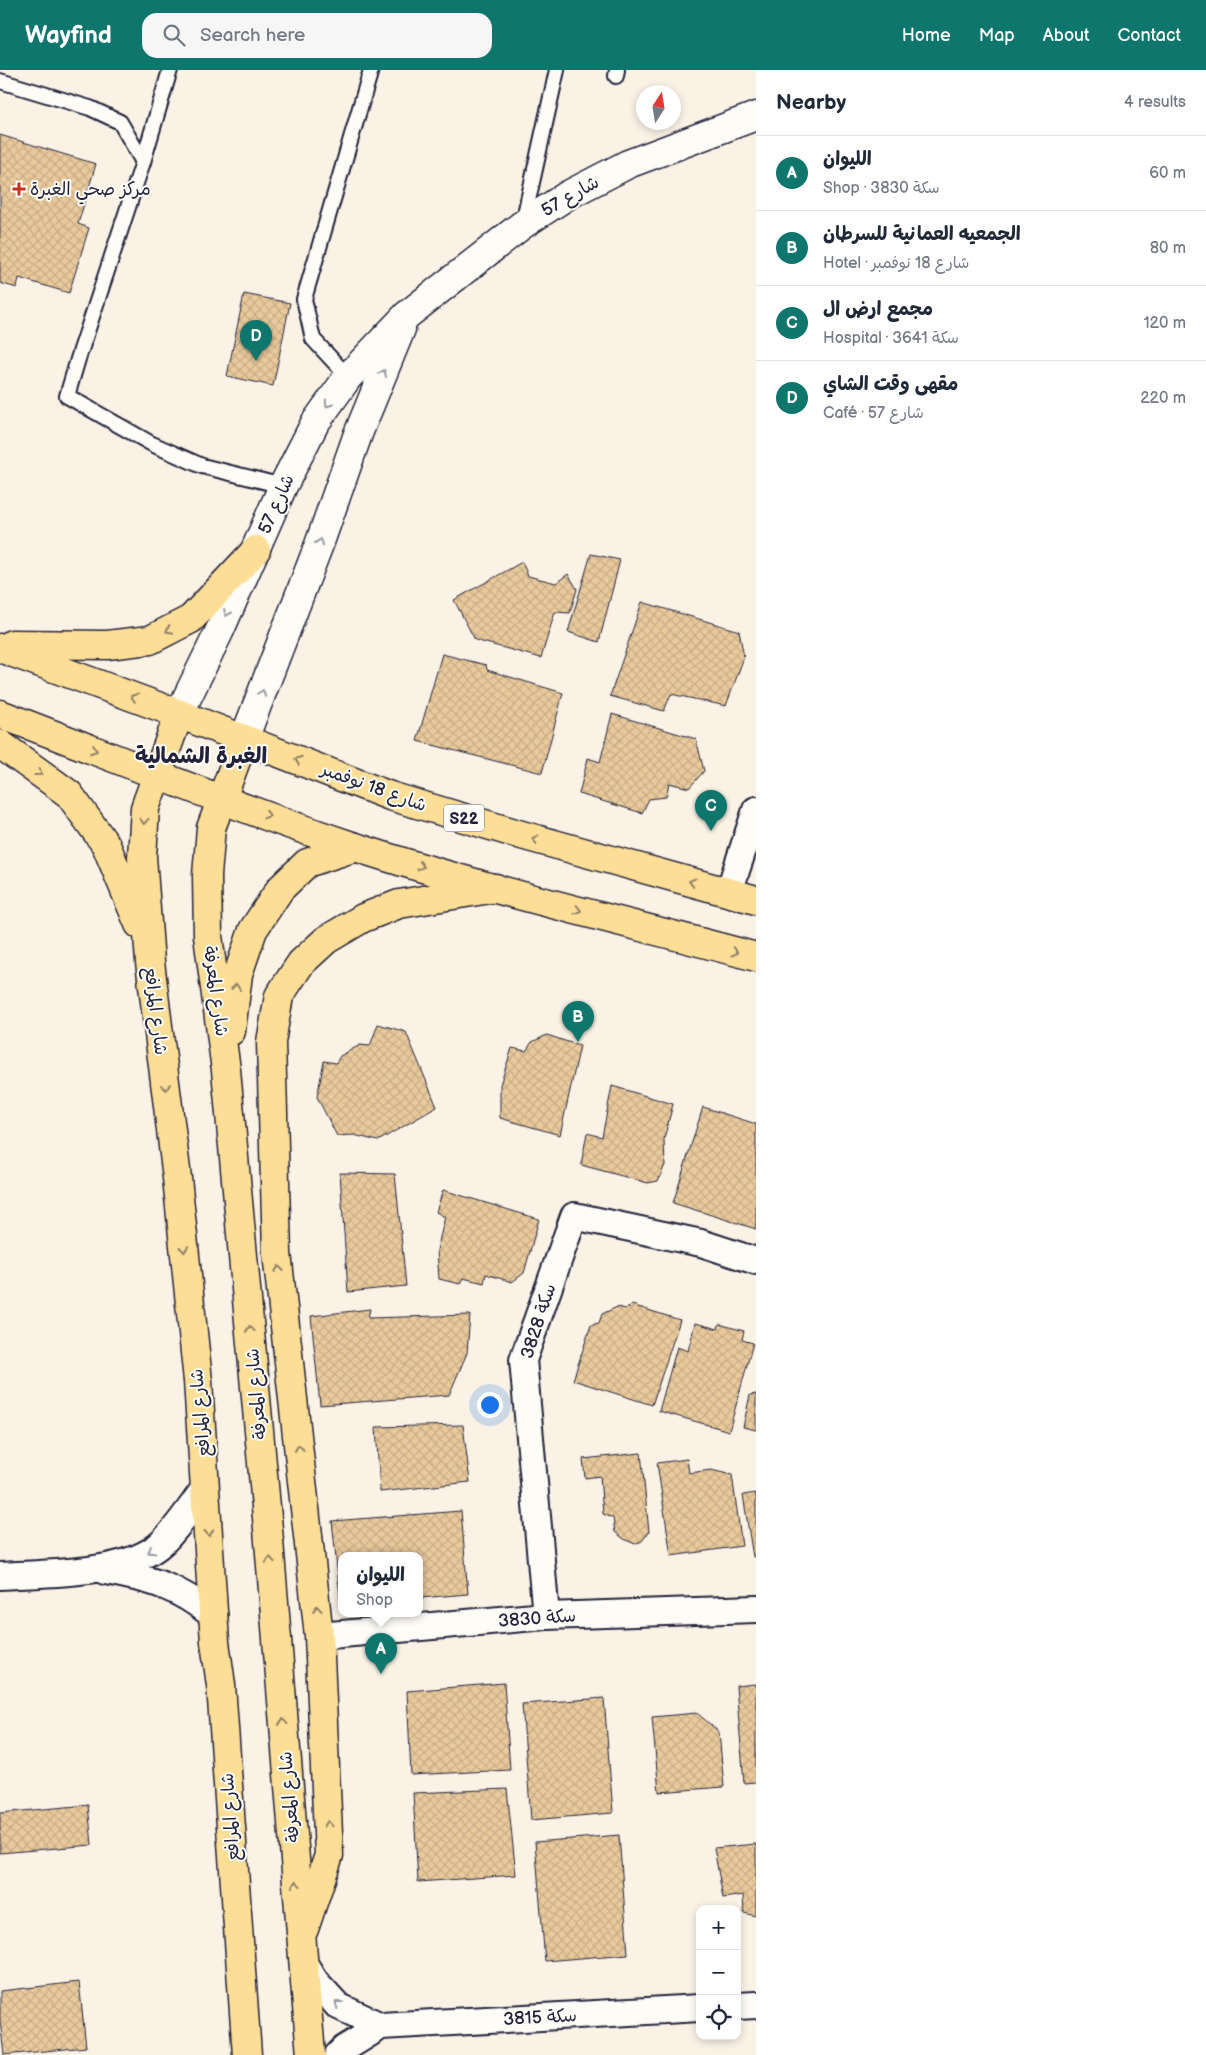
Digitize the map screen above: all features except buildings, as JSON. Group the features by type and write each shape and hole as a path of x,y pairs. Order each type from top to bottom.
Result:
{"main road":[{"path":"0,643 55,646 107,645 150,640 191,619 256,550"},
{"name":"شارع 18 نوفمبر","path":"0,648 179,714 390,796 525,836 756,900"},
{"path":"0,714 221,799 356,847 496,888 756,958"},
{"path":"156,774 179,714"},
{"name":"شارع المعرفة","path":"244,739 211,828 207,875 208,936 226,1070 268,1529 311,2055"},
{"path":"0,744 69,794 106,845 137,918 150,962"},
{"name":"شارع المرافع","path":"156,774 145,808 142,857 150,962 177,1178 198,1381 215,1642 220,1685 247,2055"},
{"path":"226,1070 238,974 253,930 280,890 307,863 356,847"},
{"path":"302,1950 330,1856 320,1636 277,1253 271,1042 279,996 301,963 326,940 363,918 399,904 496,888"}],"street":[{"name":"شارع 57","path":"179,714 256,550 283,486 315,423 348,377 407,315 522,225 568,195 628,164 756,116"},
{"name":"شارع 57","path":"244,739 320,542 358,434 407,315"},
{"path":"729,892 756,810"},
{"name":"سكة 3828","path":"546,1616 523,1360 574,1216 701,1243 756,1261"},
{"path":"0,1576 95,1569 136,1560 158,1547 184,1518 205,1488"},
{"path":"95,1569 143,1577 172,1587 197,1602 214,1616"},
{"name":"سكة 3830","path":"320,1636 546,1616 756,1609"},
{"name":"سكة 3815","path":"302,1950 315,1981 338,2006 381,2026"},
{"path":"741,2006 756,2005"},
{"name":"سكة 3815","path":"338,2055 344,2048 381,2026 696,2008"}],"lane":[{"path":"170,70 143,162 67,396 152,444 202,466 283,486"},
{"path":"348,377 312,339 304,300 370,70"},
{"path":"522,225 557,70"},
{"path":"0,81 90,108 120,122 143,162"}],"place":[{"name":"مركز صحي الغبرة","path":"19,189"},
{"name":"مقهى وقت الشاي","path":"256,361"},
{"name":"مجمع ارض ال","path":"711,831"},
{"name":"الجمعيه العمانية للسرطان","path":"578,1042"},
{"name":"الليوان","path":"381,1674"}],"district":[{"name":"الغبرة الشمالية","path":"201,755"}]}
